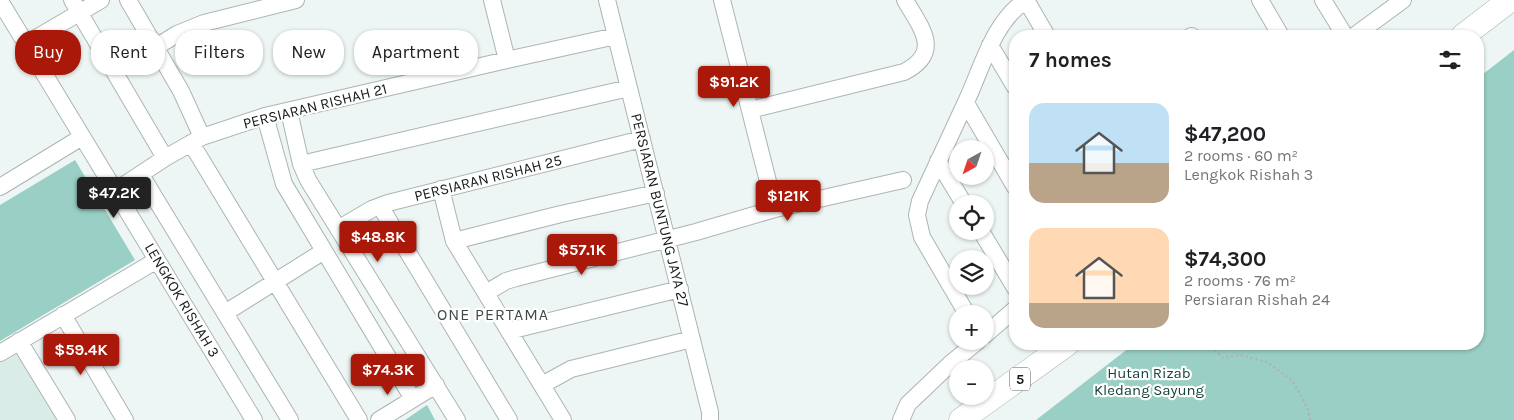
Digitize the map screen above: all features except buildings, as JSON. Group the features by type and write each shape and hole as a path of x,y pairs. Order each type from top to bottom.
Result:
{"highway":[{"path":"1471,30 1510,0"},
{"name":"5","path":"961,420 1059,350"}],"street":[{"path":"44,30 76,6 100,0"},
{"path":"128,0 146,30"},
{"path":"165,41 177,34 204,23 296,0"},
{"path":"492,0 507,60"},
{"name":"PERSIARAN BUNTUNG JAYA 27","path":"607,0 668,238 710,412 710,420"},
{"path":"722,0 775,209"},
{"path":"750,110 904,72 917,65 924,56 927,44 924,32 905,0"},
{"path":"962,305 922,237 917,215 920,201 990,45 1010,15 1026,0 1044,30"},
{"path":"1260,0 1278,30"},
{"path":"1323,0 1341,30"},
{"name":"LENGKOK RISHAH 3","path":"0,1 18,30"},
{"path":"1361,30 1394,3"},
{"path":"76,6 165,158"},
{"name":"PERSIARAN RISHAH 21","path":"115,191 196,140 265,116 616,36"},
{"path":"990,45 1009,77"},
{"path":"165,63 181,91 196,140 275,282 359,420"},
{"name":"LENGKOK RISHAH 3","path":"45,75 254,420"},
{"path":"301,164 629,88"},
{"path":"966,102 1009,177"},
{"path":"289,111 301,164 308,180 457,420"},
{"path":"265,116 284,184 413,399"},
{"path":"0,187 82,137"},
{"name":"PERSIARAN RISHAH 25","path":"338,229 372,208 642,139"},
{"path":"938,161 959,195"},
{"name":"LENGKOK RISHAH 3","path":"141,175 290,420"},
{"path":"486,293 506,281 516,278 696,232 775,209 903,180"},
{"path":"441,189 454,241 563,420"},
{"path":"454,241 561,214 656,193"},
{"path":"380,206 509,420"},
{"path":"986,240 1009,278"},
{"path":"225,313 324,251"},
{"path":"0,353 157,260"},
{"path":"509,331 680,289"},
{"path":"994,327 1009,314"},
{"path":"63,315 125,420"},
{"path":"542,385 571,369 692,339"},
{"path":"19,341 67,420"},
{"path":"901,420 908,404 967,350"},
{"path":"379,420 436,385"}],"path":[{"path":"1216,350 1223,358 1240,355 1266,362 1292,380 1308,409 1310,420"}],"shaded area":[{"path":"20,344 65,420 0,420 0,356"}],"green space":[{"name":"Hutan Rizab Kledang Sayung","path":"1514,50 1514,420 1036,420 1126,350 1484,350 1484,73"},
{"path":"75,160 135,260 0,341 0,205"},
{"path":"427,405 435,420 405,420"}],"district":[{"name":"ONE PERTAMA","path":"493,314"}]}
